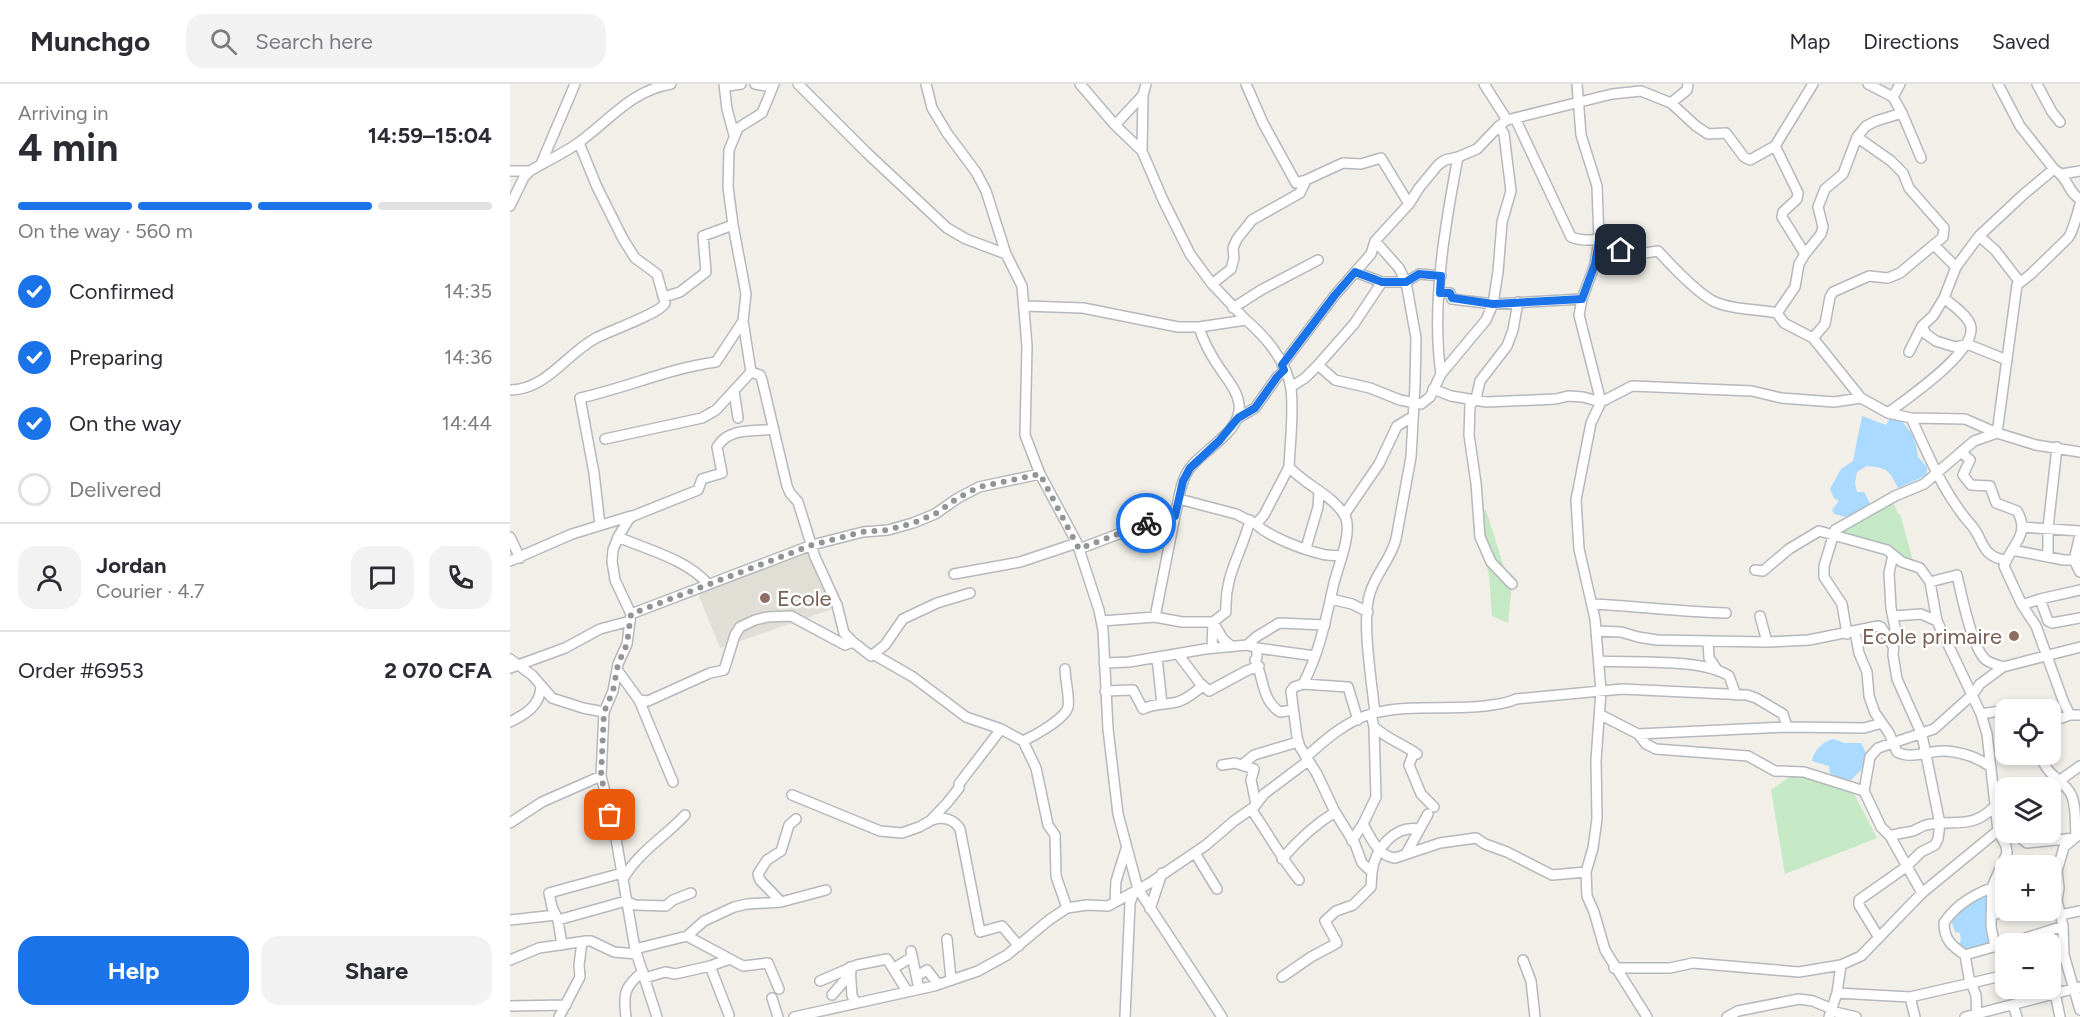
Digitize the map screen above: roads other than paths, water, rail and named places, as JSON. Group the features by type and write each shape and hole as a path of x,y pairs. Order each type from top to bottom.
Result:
{"street":[{"path":"541,164 575,84"},
{"path":"510,206 524,177 530,171 579,143 627,103 645,92 671,84"},
{"path":"734,135 727,109 724,84 741,84"},
{"path":"751,372 742,321 746,294 728,187 729,150 734,135 744,123 762,113 773,85 755,84"},
{"path":"798,84 947,228 966,239 1006,254"},
{"path":"926,84 933,108 947,134 976,172 986,191 1006,254 1022,286 1027,346 1025,435 1040,474 1078,546 1102,621 1105,691 1118,814 1136,890 1222,1017"},
{"path":"1080,84 1115,125 1142,151 1190,254 1233,308 1268,340 1291,387 1289,467 1264,515 1253,522 1230,575 1225,600 1226,612 1213,622 1182,622 1155,618 1102,621"},
{"path":"1142,151 1143,95 1146,84"},
{"path":"1245,84 1294,180 1299,183 1343,163 1361,164 1381,158 1409,204"},
{"path":"1484,84 1571,237 1580,240 1599,240 1614,235 1617,237 1621,250 1644,253 1658,251 1677,271 1713,301 1756,311 1777,313 1784,323 1813,338 1861,398 1888,413 1911,418 1965,419 1997,433 2036,445 2080,452"},
{"path":"1577,84 1581,135 1597,186 1599,240 1595,264 1582,299 1579,315 1601,402"},
{"path":"1671,104 1687,90 1688,84"},
{"path":"1155,618 1183,481 1190,468 1219,441 1238,418 1255,408 1335,295 1371,254 1375,241 1409,204 1438,165 1445,160 1458,158 1477,149 1507,121 1612,94 1641,91 1671,104 1708,134 1726,134 1744,157 1750,160 1775,147 1813,84"},
{"path":"1868,84 1893,98 1902,113 1921,158"},
{"path":"1893,98 1900,84"},
{"path":"1998,84 2020,126 2058,171 2075,197 2080,199"},
{"path":"2037,84 2060,122"},
{"path":"1115,125 1143,95"},
{"path":"1777,313 1795,287 1799,264 1821,234 1818,207 1825,189 1843,174 1857,137 1866,126 1902,113"},
{"path":"1318,365 1335,380 1370,388 1400,400 1421,404 1430,397 1441,374 1486,320 1493,304 1502,222 1511,191 1504,134 1507,121"},
{"path":"1813,338 1824,324 1833,292 1869,276 1888,278 1900,273 1943,237 1944,228 1909,188 1903,173 1891,160 1857,137"},
{"path":"510,390 522,390 539,383 585,344 663,307 665,303 657,274 635,258 623,239 597,187 579,143"},
{"path":"1775,147 1798,193 1797,199 1783,212 1782,217 1805,254"},
{"path":"1441,374 1437,347 1441,276 1446,224 1458,158"},
{"path":"510,171 530,171"},
{"path":"1909,352 1922,326 1933,316 1944,298 1956,267 1979,236 2024,194 2058,171 2080,171"},
{"path":"1212,284 1232,268 1233,248 1252,220 1300,193 1306,180"},
{"path":"1997,433 2015,292 2019,281 2031,274 2068,238 2080,204"},
{"path":"664,297 680,292 706,272 704,236 733,225"},
{"path":"1979,236 1995,250 2019,281"},
{"path":"1352,841 1376,797 1369,595 1393,551 1396,539 1410,457 1415,385 1416,338 1406,282 1399,268 1375,241"},
{"path":"1935,246 1956,267"},
{"path":"1233,308 1261,290 1318,261"},
{"path":"1355,272 1382,282 1406,282 1419,274 1441,276"},
{"path":"1291,387 1305,378 1318,365 1354,324 1382,282"},
{"path":"1440,293 1450,293 1452,298 1493,304 1582,299"},
{"path":"1888,413 1951,363 1967,344 1972,331 1970,324 1944,298"},
{"path":"1512,584 1491,562 1480,537 1476,483 1469,435 1470,405 1476,399 1480,381 1507,346 1513,330 1518,302"},
{"path":"1025,306 1083,308 1178,327 1199,327 1246,320"},
{"path":"600,525 594,473 580,398 624,388 694,365 716,362 742,321"},
{"path":"1922,326 1926,334 1936,341 1955,347 1967,344 2007,360"},
{"path":"1199,327 1204,343 1237,395 1240,405 1238,418"},
{"path":"605,439 702,417 717,410 751,372"},
{"path":"751,372 760,375 762,380 787,486 798,502 817,563 837,605 844,633 871,656 873,654 913,677 966,717 1001,729 1023,741 1036,768 1048,825 1055,835 1056,876 1067,908"},
{"path":"1647,1017 1614,968 1603,946 1587,896 1586,872 1593,848 1597,819 1596,760 1601,691 1592,604 1579,549 1576,500 1591,423 1601,402 1632,386 1752,391 1781,398 1834,402 1861,398"},
{"path":"1433,389 1451,396 1486,402 1583,397 1601,402"},
{"path":"734,391 738,418"},
{"path":"1344,515 1378,464 1397,426 1412,417"},
{"path":"1911,418 1936,473 1964,519 1973,527 1981,543 1996,559 2006,560"},
{"path":"510,561 572,534 633,516 698,490 702,479 722,473 717,447 727,436 734,433 774,429"},
{"path":"1991,767 1976,757 1945,751 1905,756 1897,752 1875,713 1869,696 1867,672 1842,604 1824,577 1824,566 1835,531 1895,496 1924,484 1974,441 1997,433"},
{"path":"2048,557 2048,528 2057,447"},
{"path":"1961,452 1970,460 1964,475 1971,485 1990,486 1996,503 2017,511 2022,520 2020,538 2004,566 2022,605 2036,626 2045,655 2075,715"},
{"path":"1289,467 1330,500 1344,515 1347,525 1347,537 1325,625 1311,669 1303,684"},
{"path":"512,664 565,648 600,629 708,584 812,545 862,532 888,530 913,523 935,514 979,487 1040,474"},
{"path":"1306,548 1318,507 1319,491"},
{"path":"1179,499 1236,514 1261,528 1323,555 1341,556"},
{"path":"633,516 625,524 613,550 612,569 630,618 627,644 618,664 618,671 604,712 601,776 615,833 636,951 657,1017"},
{"path":"954,574 1020,562 1078,546 1155,520 1175,516"},
{"path":"2022,527 2080,533 2077,560 2080,572"},
{"path":"1755,570 1763,571 1790,549 1819,531 1887,550 1902,562 1920,568 1930,582 1937,621 1981,714 1987,734 1995,813"},
{"path":"510,537 520,558"},
{"path":"618,537 652,550 699,573 708,584"},
{"path":"2012,550 2077,560"},
{"path":"1878,936 1859,905 1859,900 1906,867 1921,852 1935,845 1940,824 1922,735 1897,679 1893,646 1895,628 1891,608 1889,573 1893,555"},
{"path":"1930,582 1957,575 1964,608 1980,653 1986,660 2003,667"},
{"path":"2022,605 2080,590"},
{"path":"873,654 885,645 903,619 937,603 970,593"},
{"path":"1331,599 1352,604 1368,612"},
{"path":"2040,599 2052,623 2080,618"},
{"path":"1592,604 1726,613"},
{"path":"1894,616 1921,614 1937,621"},
{"path":"639,699 648,701 710,673 724,670 735,635 740,627 755,620 776,615 791,616 845,645 853,642"},
{"path":"1760,616 1767,642"},
{"path":"1213,622 1223,639 1231,646"},
{"path":"1212,648 1213,622"},
{"path":"1293,710 1280,712 1270,704 1252,647 1256,637 1279,623 1325,625"},
{"path":"1596,631 1621,632 1656,640 1767,642 1809,640 1881,627 1893,646"},
{"path":"1708,641 1709,658 1718,671"},
{"path":"1104,663 1157,658 1231,646 1315,656"},
{"path":"1922,893 1890,836 1881,827 1864,791 1870,757 1878,748 1922,735 1934,729 1972,695 1980,684 2003,667 2080,647"},
{"path":"1178,654 1203,686 1211,691 1259,666"},
{"path":"1157,658 1162,704"},
{"path":"1599,661 1683,664 1718,671 1729,676 1736,695"},
{"path":"512,664 541,684 552,698 604,712"},
{"path":"1023,741 1057,722 1066,712 1069,702 1065,669"},
{"path":"618,671 639,699 673,782"},
{"path":"510,722 534,706 541,693 541,684"},
{"path":"1358,720 1348,687 1303,684 1292,689 1298,742 1317,774 1362,863 1371,873"},
{"path":"1105,691 1133,690 1143,709 1154,704 1171,704 1189,697 1203,686"},
{"path":"794,1017 812,1015 856,1002 919,989 978,971 1019,946 1067,908 1087,905 1108,906 1195,853 1254,807 1264,794 1340,730 1373,714 1423,709 1466,709 1507,704 1516,699 1622,689 1756,698 1783,714 1787,727"},
{"path":"1981,714 1995,712"},
{"path":"1601,715 1638,734 1646,744 1656,749 1749,756 1775,771 1804,772 1864,791"},
{"path":"1638,734 1787,727 1864,728 1882,723"},
{"path":"1374,727 1388,739 1403,744 1416,753 1409,765 1431,811 1406,854"},
{"path":"930,821 959,788 964,776 1001,729"},
{"path":"1242,765 1254,755 1298,742"},
{"path":"1222,765 1235,763 1254,769 1251,780 1254,807 1282,859 1299,880"},
{"path":"2044,765 2054,777"},
{"path":"2061,779 2080,766"},
{"path":"510,823 542,802 601,776"},
{"path":"2061,784 2070,792 2078,837"},
{"path":"792,795 889,833 910,831 940,817 958,825 980,932 1002,926 1019,946"},
{"path":"1890,836 1926,825 1976,821 1985,817 1994,807"},
{"path":"1282,859 1298,839 1335,812"},
{"path":"562,945 557,917 548,895 551,891 622,876 647,848 685,816"},
{"path":"781,902 760,880 758,874 767,860 781,851 789,825 796,819"},
{"path":"1363,824 1380,850 1389,857 1395,858 1440,843 1476,838 1552,875 1586,872"},
{"path":"1282,977 1337,943 1325,921 1336,911 1353,905 1371,887 1373,865 1385,843 1397,833 1409,828 1419,830"},
{"path":"1614,968 1670,969 1693,963 1799,972 1841,965 1861,956 1922,893 1995,833"},
{"path":"2061,839 2078,837"},
{"path":"2061,855 2064,847 2078,837"},
{"path":"1965,955 1995,947 1991,915 1992,887 2007,853 2004,843"},
{"path":"1115,902 1116,881 1126,847"},
{"path":"1195,853 1218,889"},
{"path":"1150,909 1162,873"},
{"path":"1976,1016 1976,994 1969,978 1965,955 1946,939 1944,923 1956,907 1995,886"},
{"path":"510,960 539,948 591,941 614,952 636,951 687,936 704,921 721,912 747,904 781,902 826,890"},
{"path":"1125,1017 1130,903 1136,890"},
{"path":"510,920 557,917 626,901 635,905 666,906 673,900 691,893"},
{"path":"2061,915 2080,911"},
{"path":"1991,915 1995,914"},
{"path":"2061,920 2064,955 2080,1005"},
{"path":"2045,933 2062,926"},
{"path":"687,936 743,966 768,963 779,989"},
{"path":"946,939 951,979"},
{"path":"559,1017 580,977 582,942"},
{"path":"894,968 911,954 919,989"},
{"path":"626,1017 624,997 626,990 644,975 665,972 675,974 730,959"},
{"path":"820,981 887,959 907,991"},
{"path":"1523,960 1531,981 1535,1017"},
{"path":"1831,1013 1841,965"},
{"path":"710,966 729,1015"},
{"path":"832,995 851,970"},
{"path":"851,970 852,996 856,1002"},
{"path":"917,976 927,970 938,984"},
{"path":"1837,993 1910,997 1995,978"},
{"path":"2061,992 2076,988"},
{"path":"1910,997 1915,1017"},
{"path":"772,998 778,1017"},
{"path":"1727,1017 1738,1011 1799,999 1813,1001 1831,1013 1852,1017"},
{"path":"1965,1017 2034,999"},
{"path":"2056,999 2060,1017"},
{"path":"510,1006 566,1005"},
{"path":"2013,1005 2017,1017"}],"water":[{"path":"1862,416 1886,425 1890,418 1901,420 1912,434 1918,457 1927,467 1927,475 1898,488 1887,471 1867,466 1857,472 1855,483 1857,492 1864,492 1870,503 1850,518 1834,514 1832,510 1839,501 1834,498 1830,489 1841,469 1853,461"},
{"path":"1834,739 1844,743 1861,743 1867,755 1861,770 1851,780 1840,779 1830,773 1829,766 1812,761 1820,747"},
{"path":"1987,893 1990,947 1961,949 1960,933 1955,932 1952,923 1954,912"}],"place":[{"name":"Ecole","path":"765,598"},
{"name":"Ecole primaire","path":"2014,636"}]}
